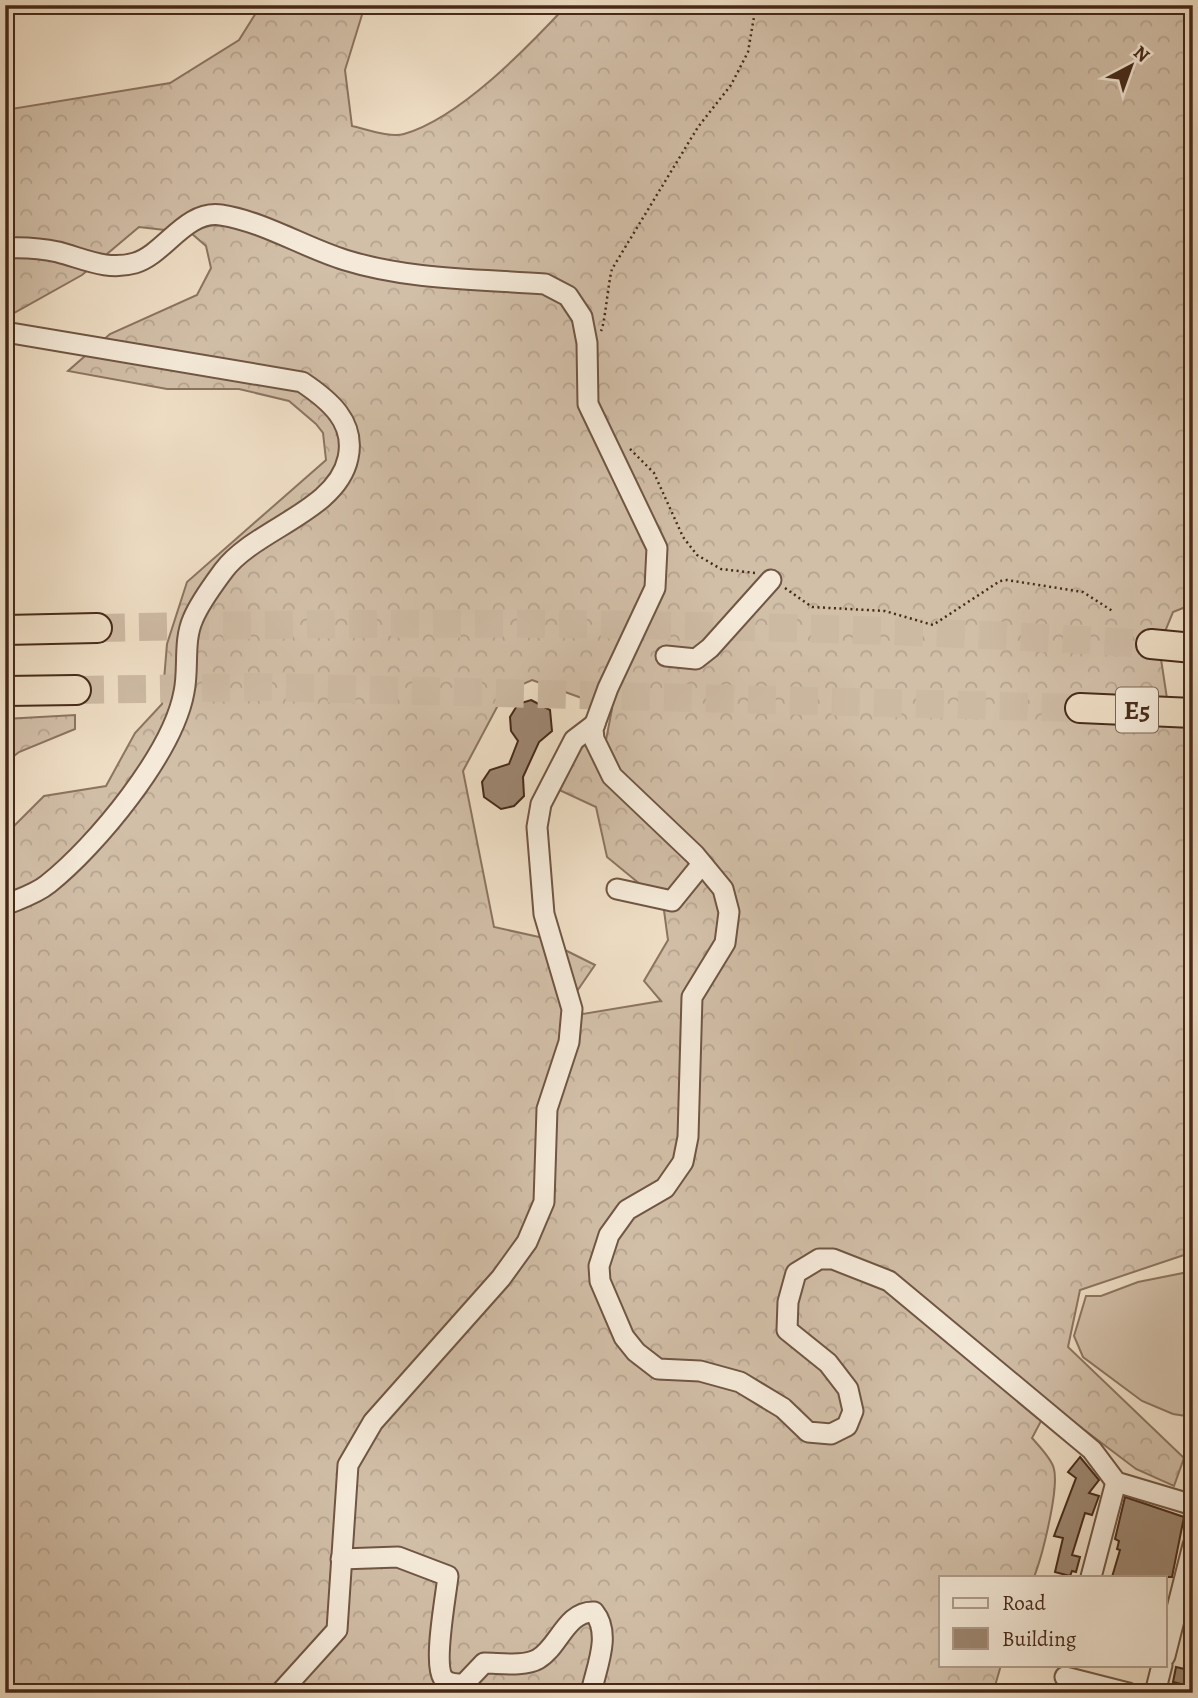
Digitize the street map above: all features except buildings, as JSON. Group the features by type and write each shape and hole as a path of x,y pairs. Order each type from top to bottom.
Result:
{"highway":[{"path":"5,630 97,628"},
{"path":"1151,644 1193,648"},
{"path":"5,691 76,690"},
{"name":"E5","path":"1080,708 1193,713"}],"street":[{"path":"5,248 31,247 104,267 121,265 138,262 193,221 218,214 276,230 342,259 372,268 545,284 568,296 582,317 586,338 588,404 657,548 655,588 594,724 594,740 612,776 702,864 723,889 730,926 725,943 692,998 688,1137 683,1162 666,1188 627,1210 609,1235 599,1266 603,1293 624,1337 636,1352 658,1369 700,1371 740,1382 783,1408 808,1432 831,1434 847,1426 853,1411 848,1389 828,1363 787,1330 787,1314 796,1273 819,1259 848,1262 889,1281 1092,1450 1116,1482 1193,1505"},
{"path":"5,332 302,382 326,398 342,416 348,458 332,488 228,565 210,589 192,619 184,693 169,739 102,831 47,886 5,905"},
{"path":"666,656 696,659 771,580"},
{"path":"280,1693 337,1630 348,1465 373,1422 501,1278 527,1242 544,1202 547,1109 569,1042 572,1018 544,914 537,856 537,827 541,804 573,740 594,724"},
{"path":"617,889 672,901 702,864"},
{"path":"1091,1576 1116,1482"},
{"path":"1166,1652 1193,1545"},
{"path":"341,1559 398,1557 448,1576 439,1664 443,1678 451,1684 464,1684 484,1663 528,1663 540,1659 575,1619 585,1612 594,1612 603,1623 604,1635 591,1693"},
{"path":"1155,1693 1162,1666"},
{"path":"1065,1678 1128,1693"}],"path":[{"path":"586,338 596,337 605,325 605,295 612,269 698,127 730,85 748,52 756,5"},
{"path":"628,448 653,473 683,537 697,555 721,569 758,573 811,607 885,611 933,625 1000,581 1007,580 1083,592 1114,612"}],"green space":[{"path":"261,5 365,5 345,70 352,126 398,135 425,126 470,97 513,60 567,5 1193,5 1193,604 1173,612 1159,646 1168,705 1193,737 1193,1252 1080,1290 1068,1347 1184,1458 1174,1486 1136,1469 1050,1404 1032,1438 1051,1461 1055,1479 1049,1523 1034,1576 939,1576 939,1666 1001,1666 993,1693 5,1693 5,821 14,826 44,796 106,786 135,733 162,704 167,644 187,582 326,460 323,433 289,401 239,389 167,389 68,371 110,334 197,295 211,268 206,246 191,233 139,227 82,275 5,318 5,110 170,83 239,40","holes":["532,680 612,709 606,740 578,743 555,788 596,807 607,857 663,903 668,940 644,981 661,1001 583,1014 573,997 595,965 539,937 494,927 463,771 505,692"]},
{"path":"75,715 75,729 19,752 5,763 5,719"},
{"path":"1193,1271 1193,1417 1173,1414 1142,1401 1083,1357 1074,1336 1086,1296 1101,1296 1138,1282"}],"tunnel":[{"path":"97,628 360,624 756,627 1151,644"},
{"path":"76,690 267,687 1080,708"}]}
